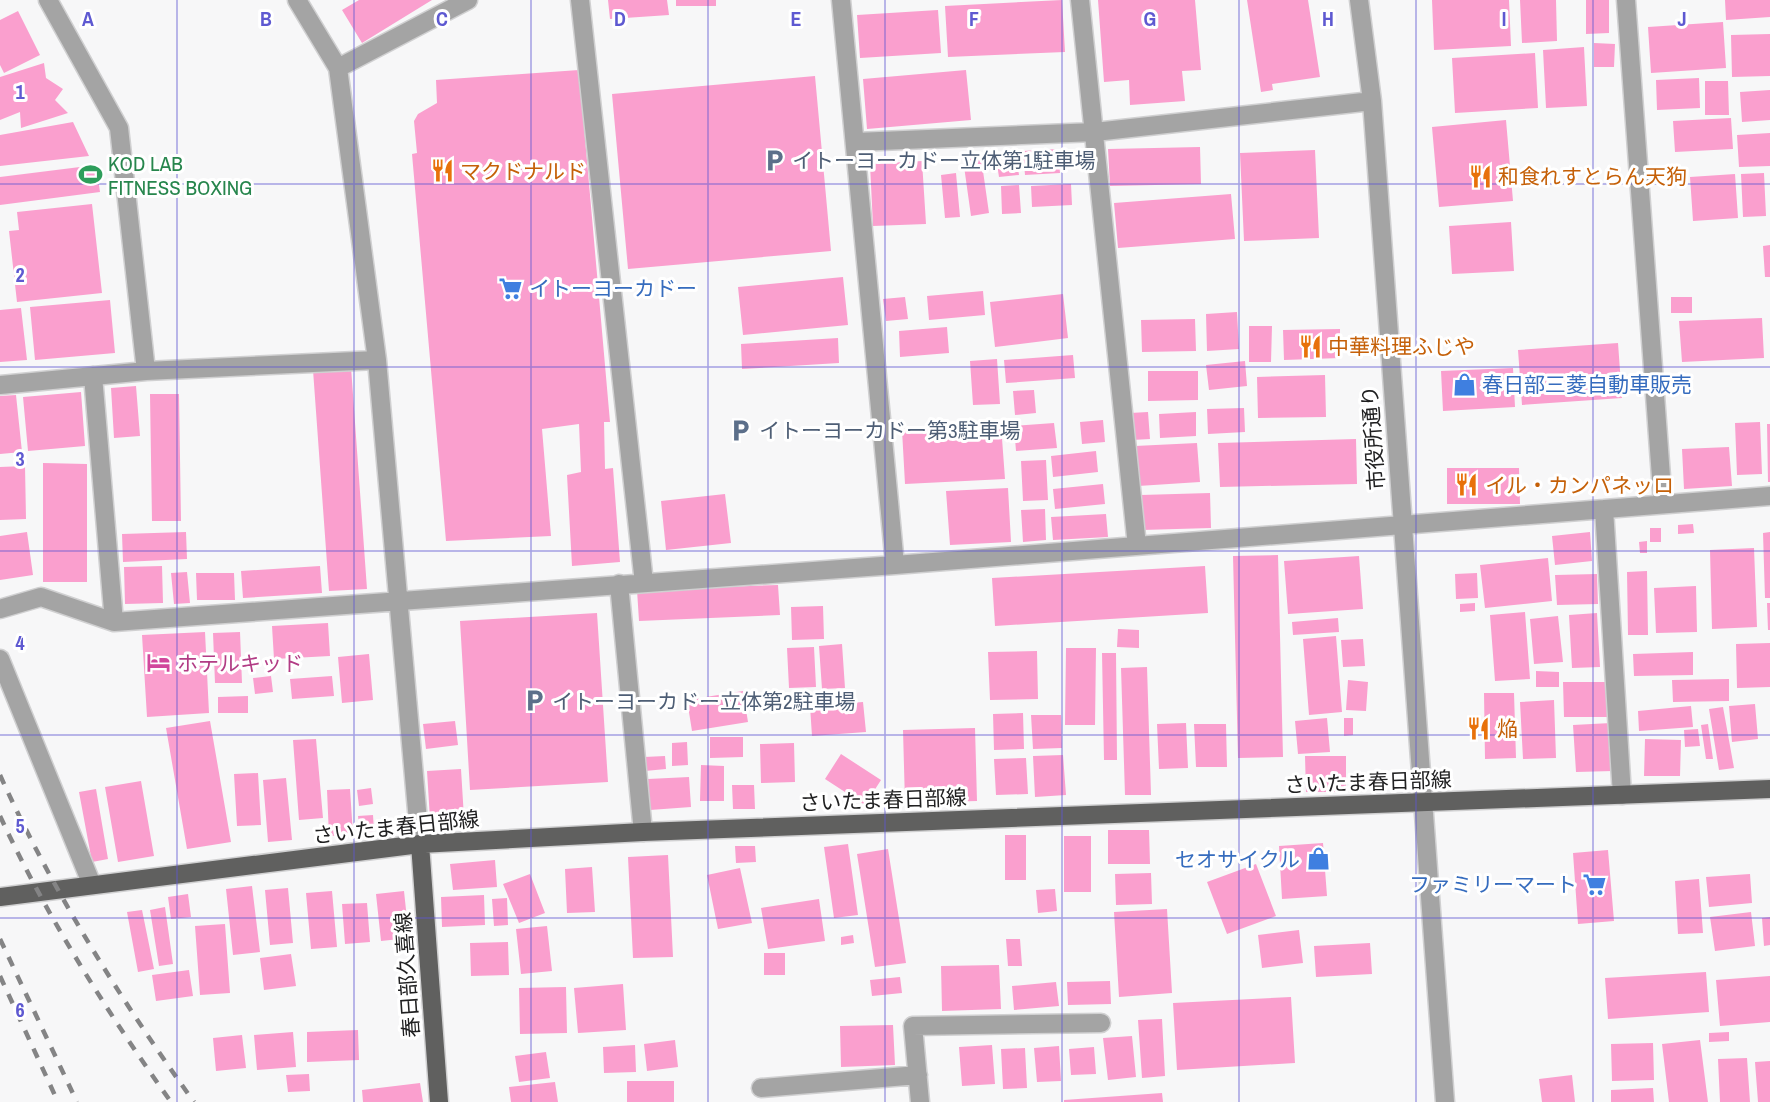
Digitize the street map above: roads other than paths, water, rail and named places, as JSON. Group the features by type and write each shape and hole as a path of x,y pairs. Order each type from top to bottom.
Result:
{"main road":[{"name":"さいたま春日部線","path":"0,897 420,844 643,832 1770,789"},
{"name":"春日部久喜線","path":"420,844 439,1102"}],"street":[{"path":"48,0 119,128 146,371"},
{"path":"297,0 338,68 377,360 420,844"},
{"path":"338,68 468,0"},
{"path":"580,0 644,583"},
{"path":"841,0 895,565"},
{"path":"1080,0 1137,546"},
{"name":"市役所通り","path":"1359,0 1372,101 1401,526 1445,1102"},
{"path":"1626,0 1663,504"},
{"path":"856,142 1095,132 1372,101"},
{"path":"0,385 146,371 230,372 377,360"},
{"path":"93,376 114,622"},
{"path":"0,609 41,597 114,622 895,565 1770,496"},
{"path":"1604,509 1622,795"},
{"path":"619,584 643,832"},
{"path":"0,659 92,885"},
{"path":"920,1102 913,1026 1101,1023"},
{"path":"761,1088 918,1075"}],"railway":[{"path":"0,775 42,860 89,943 140,1024 194,1102"},
{"path":"0,816 18,854 79,963 171,1102"},
{"path":"0,939 77,1102"},
{"path":"0,976 58,1102"}],"place":[{"name":"イトーヨーカドー立体第1駐車場","path":"774,160"},
{"name":"マクドナルド","path":"442,171"},
{"name":"KOD LAB FITNESS BOXING","path":"90,175"},
{"name":"和食れすとらん天狗","path":"1480,176"},
{"name":"イトーヨーカドー","path":"511,288"},
{"name":"中華料理ふじや","path":"1310,346"},
{"name":"春日部三菱自動車販売","path":"1464,384"},
{"name":"イトーヨーカドー第3駐車場","path":"741,430"},
{"name":"イル・カンパネッロ","path":"1467,485"},
{"name":"ホテルキッド","path":"159,663"},
{"name":"イトーヨーカドー立体第2駐車場","path":"534,701"},
{"name":"焔","path":"1479,728"},
{"name":"セオサイクル","path":"1318,859"},
{"name":"ファミリーマート","path":"1595,884"}]}
